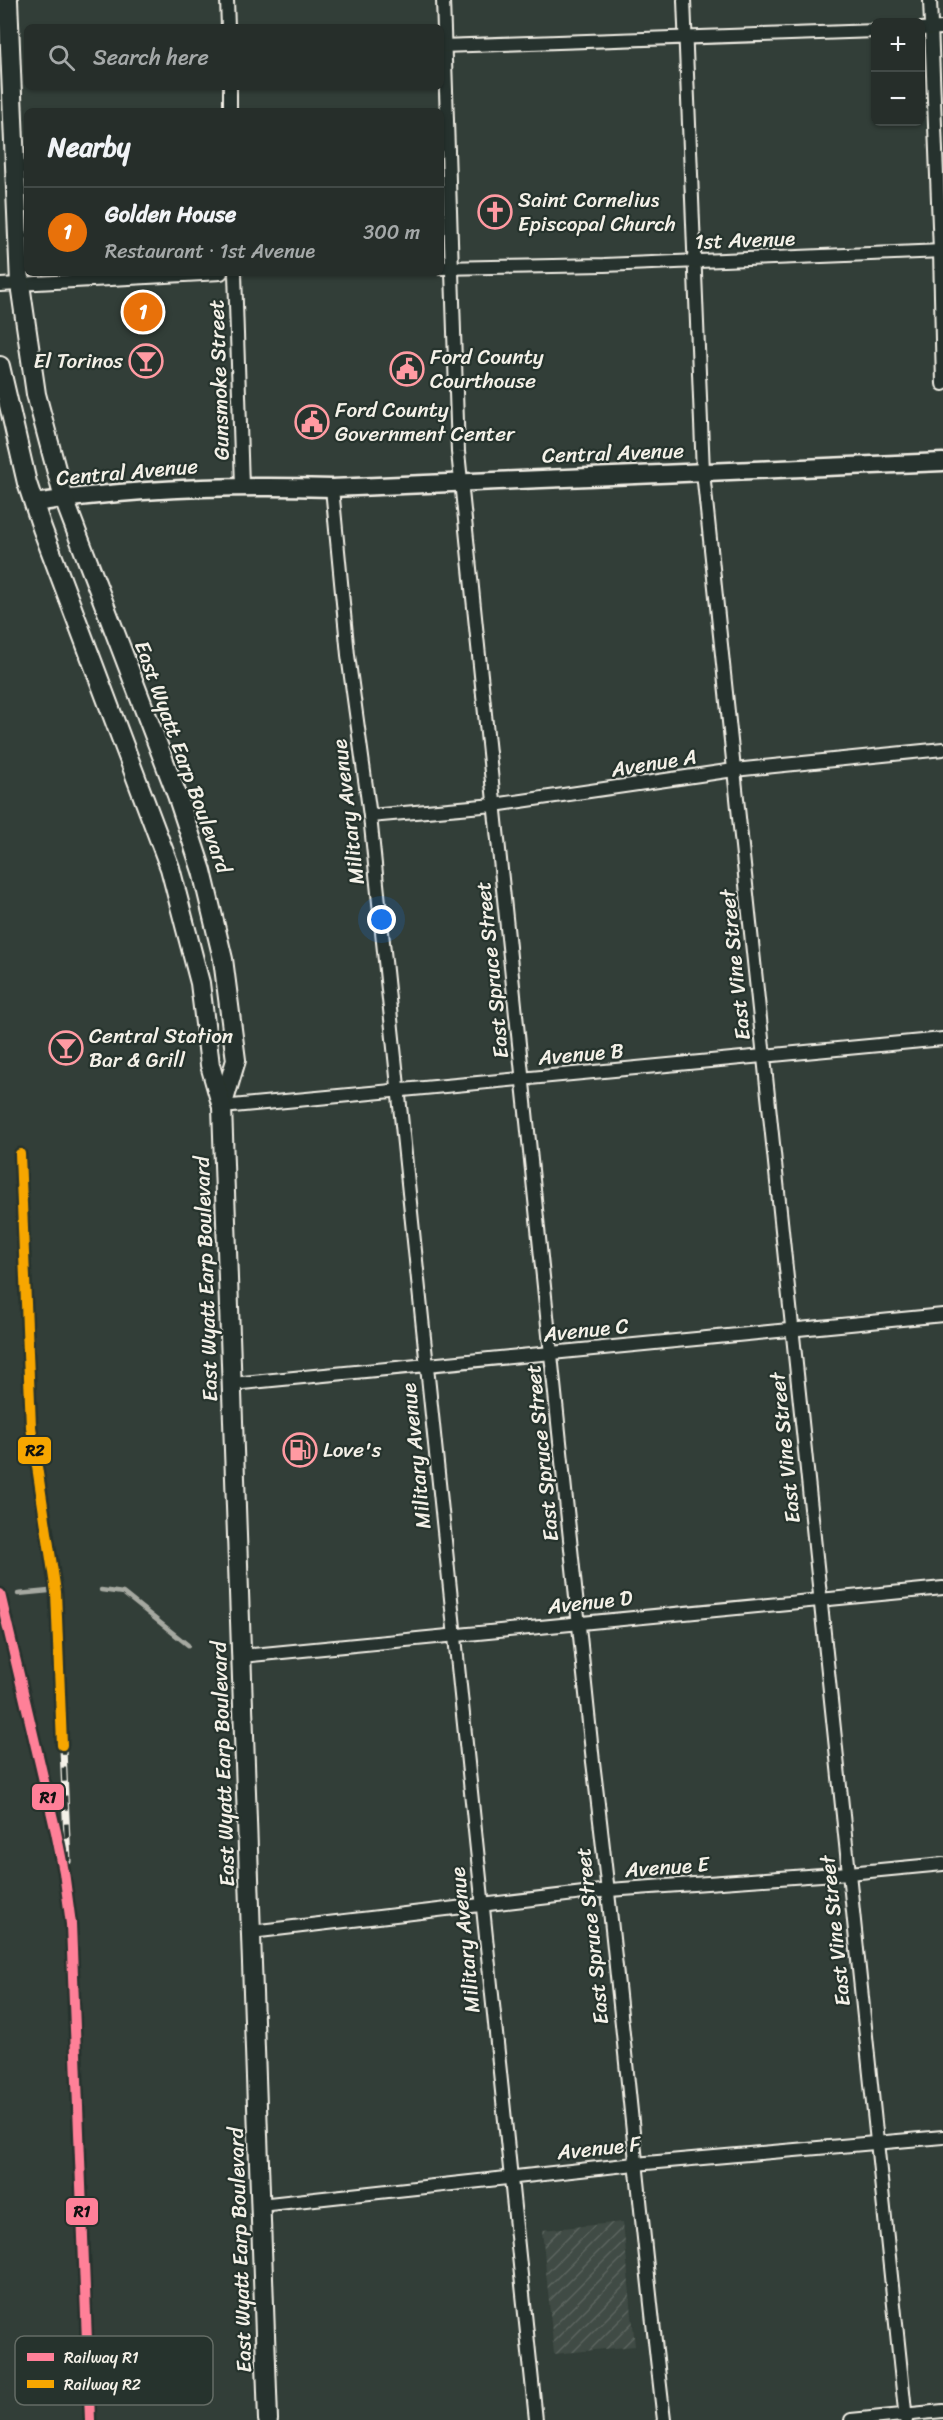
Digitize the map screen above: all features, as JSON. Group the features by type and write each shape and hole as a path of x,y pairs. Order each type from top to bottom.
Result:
{"main road":[{"path":"8,0 5,61 16,194 20,284"},
{"name":"East Wyatt Earp Boulevard","path":"20,284 36,394 48,447 64,499 177,795 202,871 223,959 236,1060 222,1107"},
{"name":"East Wyatt Earp Boulevard","path":"0,366 14,435 34,503 70,606 170,868 200,983 210,1065 222,1107 268,2420"}],"street":[{"path":"227,0 228,24"},
{"name":"East Spruce Street","path":"443,0 443,24"},
{"name":"East Vine Street","path":"684,0 703,472 905,2417"},
{"path":"930,0 942,251 943,384"},
{"path":"444,46 871,31"},
{"path":"230,90 230,108"},
{"name":"East Spruce Street","path":"444,90 444,108"},
{"name":"East Spruce Street","path":"444,120 446,268 461,482 579,1623 609,1890 635,2164 664,2420"},
{"name":"1st Avenue","path":"446,268 942,251"},
{"path":"0,285 166,276"},
{"name":"Gunsmoke Street","path":"235,276 242,486"},
{"name":"Central Avenue","path":"34,503 111,493 242,486 332,488 943,462"},
{"name":"Military Avenue","path":"332,488 348,655 370,816 536,2420"},
{"name":"Avenue A","path":"370,816 494,805 734,770 943,749"},
{"name":"Avenue B","path":"222,1107 943,1039"},
{"name":"Avenue C","path":"232,1384 943,1315"},
{"name":"Avenue D","path":"241,1656 943,1588"},
{"name":"Avenue E","path":"251,1932 609,1890 943,1864"},
{"name":"Avenue F","path":"260,2205 635,2164 943,2137"},
{"path":"852,2420 905,2417 943,2411"}],"shaded area":[{"path":"623,2222 635,2346 554,2354 542,2230"}],"waterway":[{"path":"101,1590 123,1593 188,1645"},
{"path":"18,1594 49,1591"}],"railway":[{"path":"20,1154 31,1427 56,1592 68,1861"},
{"path":"0,1594 56,1832 71,1924 87,2336"},
{"path":"89,2405 90,2420"}],"rail line":[{"name":"R2","path":"20,1154 31,1427 56,1592 62,1745"},
{"name":"R1","path":"0,1594 56,1832 71,1924 87,2336"},
{"name":"R1","path":"89,2405 90,2420"}],"place":[{"name":"Saint Cornelius Episcopal Church","path":"495,212"},
{"name":"Golden House","path":"143,312"},
{"name":"El Torinos","path":"146,361"},
{"name":"Ford County Courthouse","path":"407,369"},
{"name":"Ford County Government Center","path":"312,422"},
{"name":"Central Station Bar & Grill","path":"66,1048"},
{"name":"Love's","path":"300,1450"}]}
